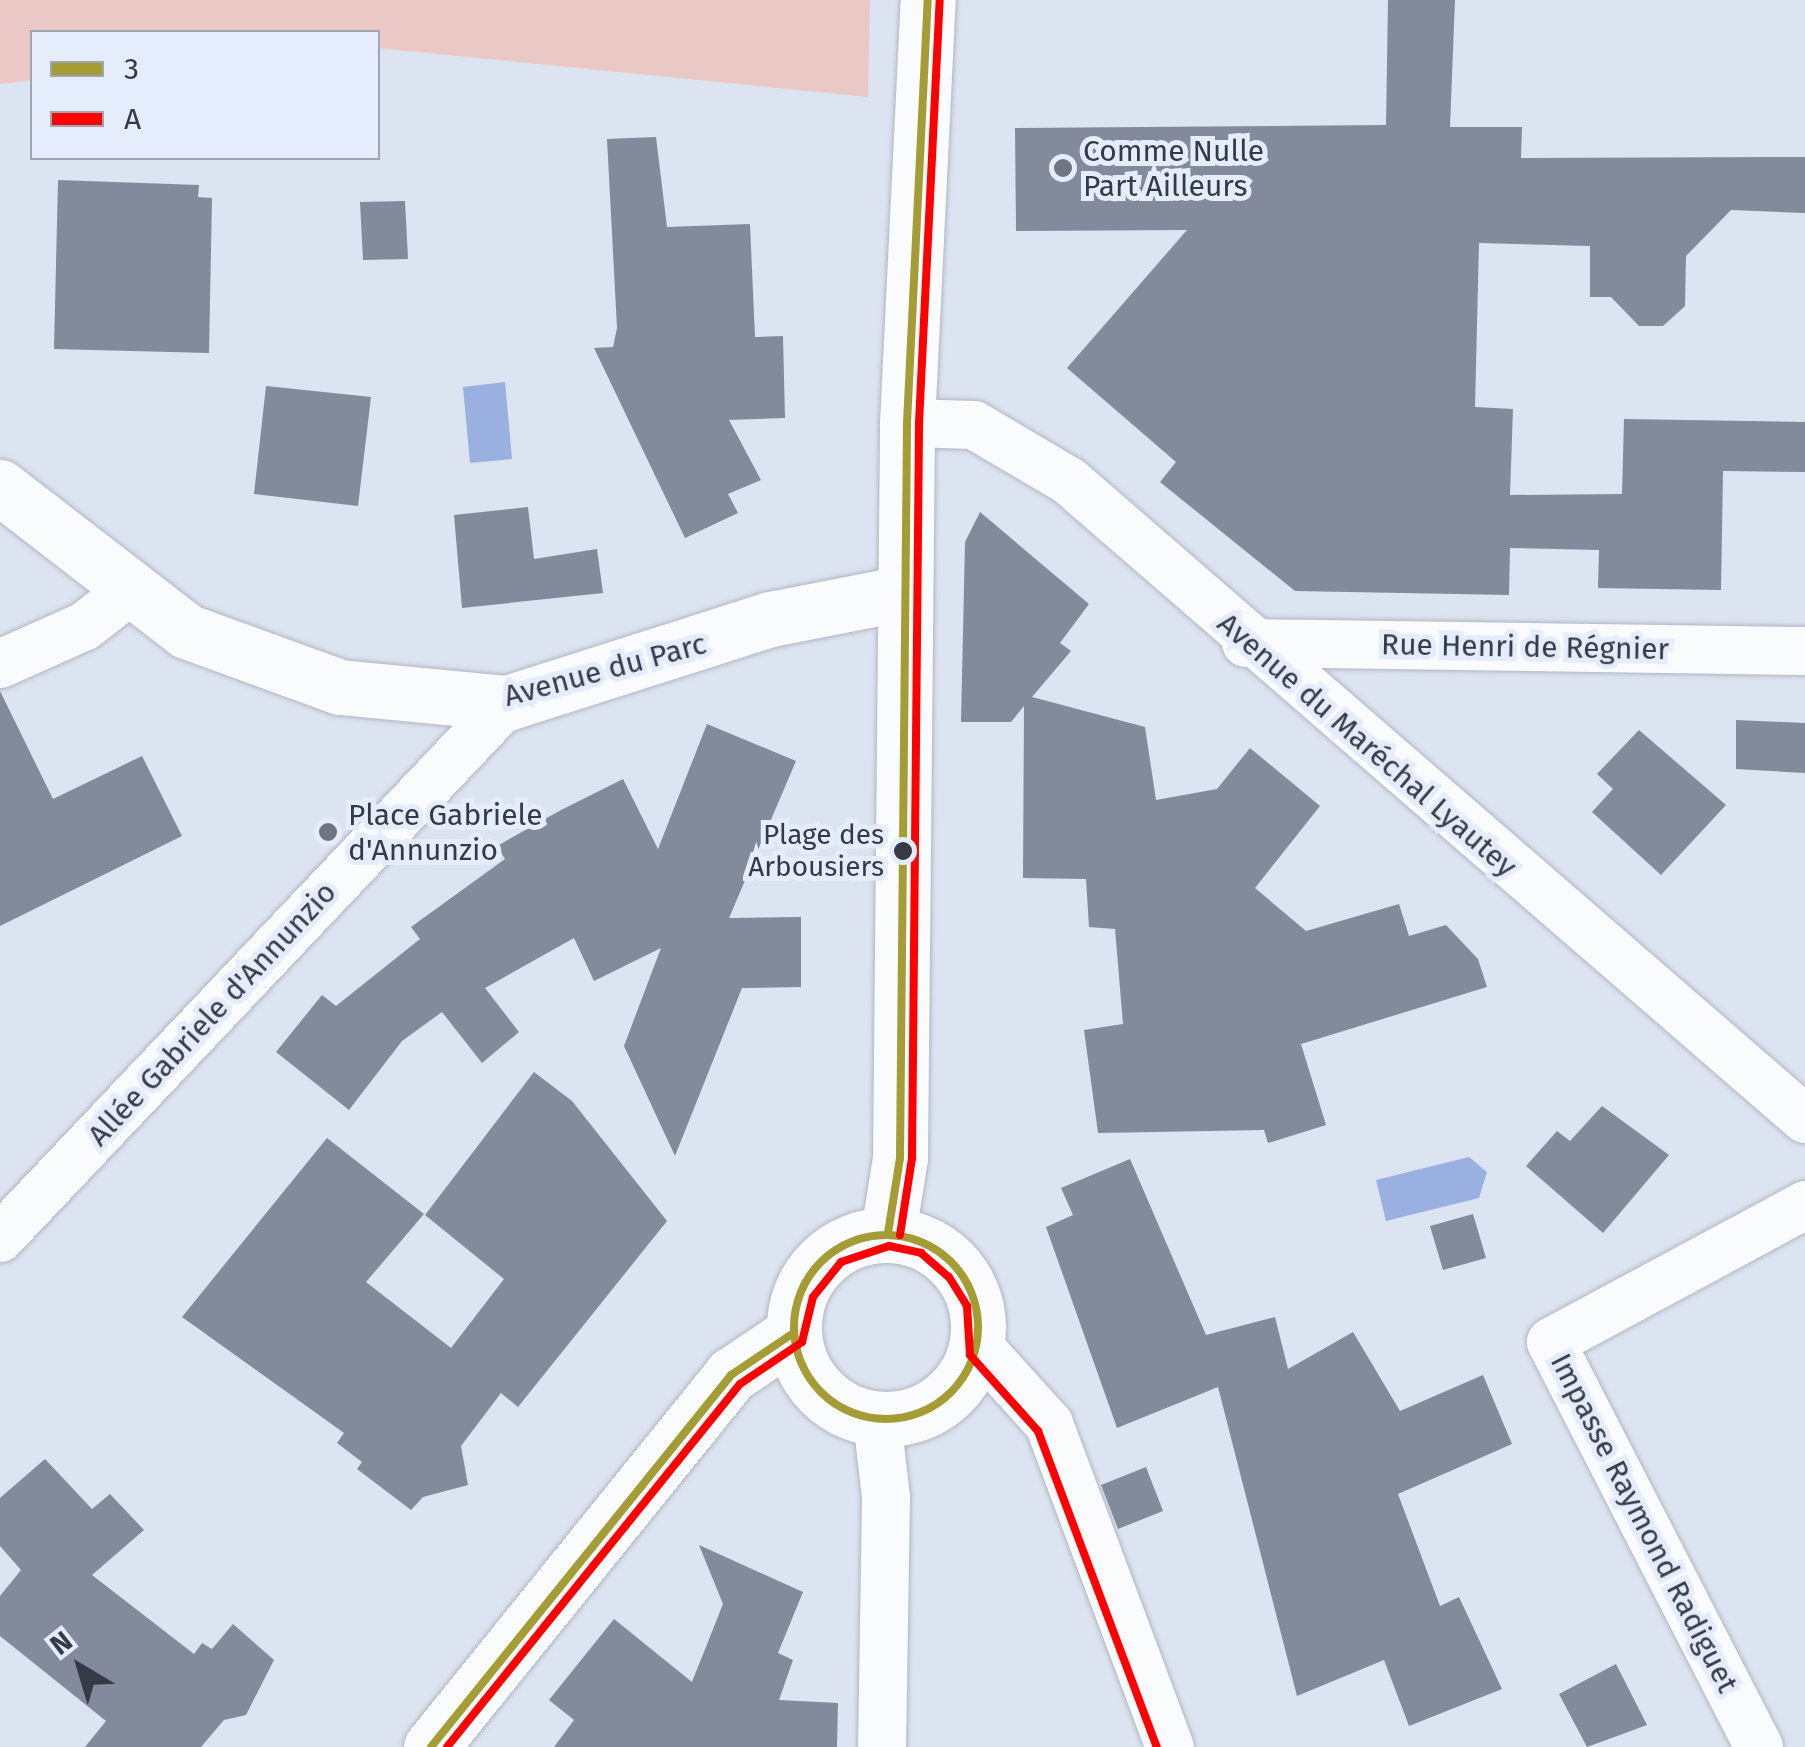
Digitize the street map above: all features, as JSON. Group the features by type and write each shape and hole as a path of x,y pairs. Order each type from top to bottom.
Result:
{"main road":[{"path":"888,1233 900,1158 907,423 928,0"},
{"name":"Avenue du Parc","path":"0,487 186,631 340,687 507,703 771,619 904,594"},
{"path":"888,1233 927,1242 959,1270 979,1302 981,1349 913,1415 878,1420 835,1404 802,1375 792,1334 802,1291 834,1251 888,1233"},
{"path":"431,1747 732,1375 792,1334"}],"street":[{"name":"Avenue du Maréchal Lyautey","path":"907,423 974,425 1070,481 1246,643 1805,1119"},
{"path":"0,664 85,626 131,590"},
{"name":"Rue Henri de Régnier","path":"1246,643 1805,652"},
{"name":"Allée Gabriele d'Annunzio","path":"0,1238 507,703"},
{"name":"Impasse Raymond Radiguet","path":"1759,1747 1551,1342 1805,1205"},
{"path":"981,1349 1049,1424 1170,1747"},
{"path":"878,1420 886,1497 882,1747"}],"shaded area":[{"path":"0,0 870,0 868,97 380,48 380,30 30,30 30,80 0,84"}],"water":[{"path":"505,382 512,459 470,463 463,387"},
{"path":"1469,1157 1487,1172 1479,1198 1386,1221 1376,1180"}],"building":[{"path":"1388,0 1455,0 1450,127 1522,127 1521,158 1805,157 1805,213 1731,210 1686,256 1685,306 1663,326 1639,326 1611,297 1590,297 1590,246 1479,243 1475,407 1513,409 1510,495 1622,494 1624,419 1805,422 1805,472 1723,471 1721,590 1598,588 1599,550 1510,548 1509,595 1295,591 1160,482 1176,462 1067,368 1187,230 1016,231 1015,128 1386,125"},
{"path":"656,137 667,227 750,224 755,337 783,336 785,418 729,420 761,480 728,494 738,513 685,538 594,348 613,347 617,328 607,139"},
{"path":"58,180 199,185 198,197 212,198 209,353 54,349"},
{"path":"405,201 408,259 363,260 360,202"},
{"path":"266,386 371,397 358,506 254,494"},
{"path":"528,507 534,559 597,549 603,593 462,608 454,515"},
{"path":"980,512 1089,604 1060,643 1071,651 1032,697 1145,727 1156,800 1217,789 1250,748 1320,806 1255,888 1306,931 1399,904 1409,936 1446,925 1478,959 1487,987 1301,1044 1326,1125 1268,1143 1264,1130 1098,1133 1084,1030 1123,1024 1115,929 1089,927 1086,879 1023,878 1024,706 1011,722 961,722 965,542"},
{"path":"0,691 53,799 142,756 182,836 0,926"},
{"path":"1736,720 1805,723 1805,773 1736,769"},
{"path":"707,724 796,761 729,918 801,917 801,987 742,988 675,1156 624,1046 661,948 594,981 574,938 485,988 519,1032 482,1063 442,1012 402,1041 349,1110 276,1052 322,995 336,1006 420,939 411,927 505,859 497,846 561,810 623,779 658,849"},
{"path":"1639,730 1726,805 1661,875 1592,812 1613,789 1597,774"},
{"path":"534,1072 572,1101 667,1221 518,1407 501,1393 461,1446 468,1485 423,1497 411,1510 357,1469 362,1462 337,1443 344,1433 182,1317 327,1138 424,1214 366,1282 451,1348 504,1279 425,1215"},
{"path":"1602,1106 1669,1155 1603,1233 1526,1166 1557,1131 1570,1141"},
{"path":"1130,1159 1206,1335 1275,1317 1288,1369 1353,1332 1400,1411 1483,1375 1512,1444 1398,1494 1440,1606 1459,1597 1502,1689 1409,1726 1384,1660 1297,1696 1218,1387 1117,1428 1046,1227 1073,1215 1061,1188"},
{"path":"1473,1214 1486,1258 1443,1270 1430,1226"},
{"path":"45,1459 92,1509 110,1494 144,1530 92,1575 194,1654 202,1643 212,1649 233,1624 274,1660 246,1715 224,1720 201,1747 85,1747 106,1721 0,1636 0,1596 21,1570 0,1546 0,1498"},
{"path":"1146,1467 1163,1511 1118,1529 1101,1485"},
{"path":"699,1545 803,1592 778,1653 793,1660 779,1700 838,1703 837,1747 554,1747 574,1720 549,1700 614,1619 692,1682 723,1604"},
{"path":"1616,1664 1647,1725 1587,1747 1559,1694"}],"transit line":[{"name":"3","path":"888,1233 900,1158 907,423 928,0"},
{"name":"A","path":"900,1235 912,1158 919,423 940,1"},
{"name":"3","path":"886,1235 921,1242 951,1262 971,1292 978,1327 971,1362 951,1392 921,1412 886,1419 851,1412 821,1392 801,1362 794,1327 801,1292 821,1262 851,1242 886,1235"},
{"name":"A","path":"447,1747 740,1384 802,1342 813,1297 841,1262 889,1246 921,1253 949,1277 967,1306 970,1355 1038,1431 1157,1747"},
{"name":"3","path":"431,1747 731,1375 792,1334"}],"place":[{"name":"Comme Nulle Part Ailleurs","path":"1063,168"},
{"name":"Place Gabriele d'Annunzio","path":"328,832"},
{"name":"Plage des Arbousiers","path":"903,851"}]}
